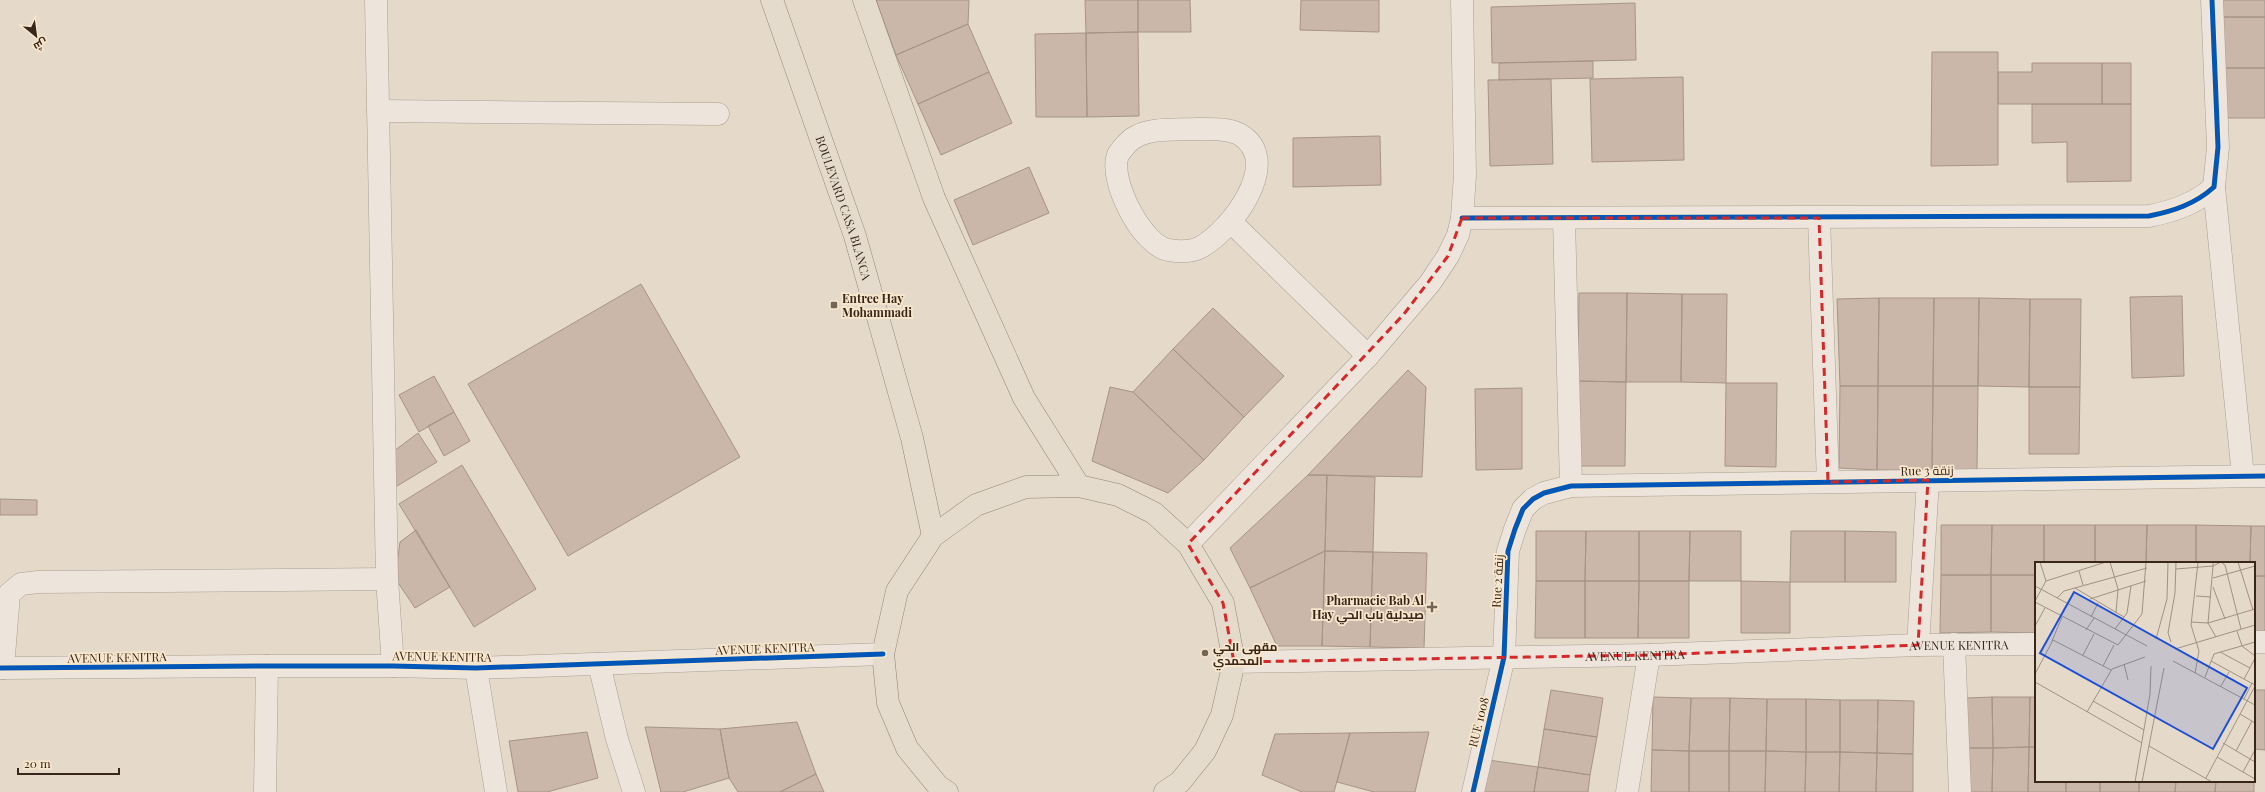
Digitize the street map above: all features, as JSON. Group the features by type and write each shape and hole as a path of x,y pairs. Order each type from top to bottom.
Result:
{"main road":[{"name":"BOULEVARD CASA BLANCA","path":"772,0 855,236 912,438 933,536"},
{"path":"864,0 934,198 1024,398 1079,486"},
{"path":"939,790 907,748 888,703 883,654 897,591 933,536 976,505 1026,487 1079,486 1118,495 1154,514 1188,544 1223,603 1234,662 1222,715 1205,751 1175,789"}],"street":[{"path":"376,0 387,579 393,666"},
{"path":"1188,544 1368,356 1430,283 1448,256 1458,235 1462,218 1465,175 1462,0"},
{"path":"2212,0 2218,147 2214,187 2243,476"},
{"path":"378,111 718,114"},
{"path":"1216,129 1238,134 1249,142 1256,151 1257,164 1251,187 1241,207 1231,222 1198,248 1183,251 1167,250 1144,233 1124,202 1117,172 1118,155 1131,139 1149,132 1216,129"},
{"path":"1462,218 1564,219 2150,216 2172,212 2201,199 2214,187"},
{"path":"1820,218 1828,482"},
{"path":"1564,219 1580,486"},
{"path":"1231,222 1368,356"},
{"name":"Rue 3 زنقة","path":"1580,486 2265,476"},
{"path":"1918,644 1928,480"},
{"name":"Rue 2 زنقة","path":"1504,657 1508,550 1523,509 1533,499 1544,492 1580,486"},
{"path":"2,668 9,594 21,584 38,582 387,579"},
{"name":"AVENUE KENITRA","path":"1234,662 1649,655 1918,644 2035,644"},
{"path":"1954,644 1960,792"},
{"name":"AVENUE KENITRA","path":"2,668 393,666 476,668 883,654"},
{"path":"1628,792 1649,655"},
{"name":"RUE 1008","path":"1472,792 1504,657"},
{"path":"599,664 617,739 634,792"},
{"path":"265,792 267,666"},
{"path":"476,668 496,792"}],"highlighted area":[{"path":"1462,218 1819,218 1828,482 1928,480 1918,645 1649,655 1234,662 1223,603 1188,544 1404,314 1448,256"}],"building":[{"path":"876,0 969,0 968,24 896,55"},
{"path":"1085,0 1138,0 1138,32 1086,33"},
{"path":"1138,0 1190,0 1191,32 1138,32"},
{"path":"1301,0 1379,0 1379,32 1300,30"},
{"path":"2222,0 2265,0 2265,17 2222,17"},
{"path":"1635,3 1636,60 1492,63 1491,7"},
{"path":"2222,17 2265,17 2265,68 2223,68"},
{"path":"968,24 989,72 918,104 896,55"},
{"path":"1138,32 1139,116 1087,117 1086,33"},
{"path":"1086,33 1087,117 1036,117 1035,34"},
{"path":"1932,52 1998,52 1998,165 1931,166"},
{"path":"1593,61 1593,78 1499,80 1499,63"},
{"path":"2032,63 2102,63 2102,104 1998,104 1998,72 2032,72"},
{"path":"2102,63 2131,63 2131,104 2102,104"},
{"path":"2223,68 2265,68 2265,118 2223,118"},
{"path":"989,72 1012,123 941,155 918,104"},
{"path":"1683,77 1684,160 1592,162 1590,79"},
{"path":"1551,79 1553,164 1490,166 1488,80"},
{"path":"2032,104 2131,104 2131,181 2067,182 2067,142 2032,143"},
{"path":"1380,136 1381,185 1293,187 1293,138"},
{"path":"1029,167 1049,213 973,245 954,200"},
{"path":"641,284 740,457 568,556 468,384"},
{"path":"1579,293 1627,293 1626,382 1578,381"},
{"path":"1627,293 1682,294 1681,382 1626,382"},
{"path":"1682,294 1727,294 1726,383 1681,382"},
{"path":"2182,296 2184,376 2132,378 2130,297"},
{"path":"1879,298 1934,298 1933,386 1878,386"},
{"path":"1879,298 1878,386 1840,386 1837,299"},
{"path":"1934,298 1979,298 1978,386 1933,386"},
{"path":"1979,298 2030,299 2029,387 1978,386"},
{"path":"2030,299 2081,299 2080,387 2029,387"},
{"path":"1213,308 1284,376 1244,417 1173,349"},
{"path":"1173,349 1244,417 1204,460 1133,392"},
{"path":"1408,370 1426,387 1422,477 1308,475"},
{"path":"434,376 454,412 419,432 399,395"},
{"path":"1578,381 1626,382 1625,466 1577,466"},
{"path":"1726,383 1777,383 1776,467 1725,466"},
{"path":"1840,386 1878,386 1877,470 1839,468"},
{"path":"1878,386 1933,386 1932,470 1877,470"},
{"path":"1933,386 1978,386 1977,470 1932,470"},
{"path":"1110,387 1133,392 1204,460 1168,493 1092,461"},
{"path":"2029,387 2080,387 2079,454 2029,454"},
{"path":"1522,388 1522,469 1476,470 1475,389"},
{"path":"454,412 470,441 444,456 428,426"},
{"path":"418,433 437,462 397,486 388,475 390,454"},
{"path":"462,465 536,589 474,627 399,504"},
{"path":"1308,475 1327,475 1325,551 1250,588 1230,548"},
{"path":"1327,475 1375,477 1373,552 1325,551"},
{"path":"0,499 37,500 37,515 0,515"},
{"path":"1941,525 1992,525 1991,575 1941,575"},
{"path":"1992,525 2044,525 2044,562 2035,562 2035,575 1991,575"},
{"path":"2044,525 2095,525 2095,562 2044,562"},
{"path":"2095,525 2147,525 2146,562 2095,562"},
{"path":"2147,525 2196,525 2196,562 2146,562"},
{"path":"2196,525 2251,526 2250,562 2196,562"},
{"path":"2251,526 2265,526 2265,576 2255,576 2255,562 2250,562"},
{"path":"416,530 450,587 415,608 395,578 400,542"},
{"path":"1536,531 1586,531 1585,581 1536,581"},
{"path":"1586,531 1639,531 1639,581 1585,581"},
{"path":"1639,531 1690,531 1689,581 1639,581"},
{"path":"1690,531 1741,531 1741,581 1689,581"},
{"path":"1791,531 1845,531 1845,582 1790,582"},
{"path":"1845,531 1896,532 1896,582 1845,582"},
{"path":"1325,551 1322,646 1277,646 1250,588"},
{"path":"1325,551 1373,552 1370,647 1322,646"},
{"path":"1373,552 1427,553 1424,648 1370,647"},
{"path":"1941,575 1991,575 1991,632 1940,633"},
{"path":"1991,575 2035,575 2035,633 1991,632"},
{"path":"2255,576 2265,576 2265,634 2255,634"},
{"path":"1536,581 1585,581 1585,638 1535,638"},
{"path":"1585,581 1639,581 1638,638 1585,638"},
{"path":"1639,581 1689,581 1689,638 1638,638"},
{"path":"1741,581 1790,582 1790,633 1741,633"},
{"path":"1551,690 1603,698 1597,737 1544,729"},
{"path":"2255,690 2265,690 2265,750 2255,749"},
{"path":"1653,697 1691,698 1689,751 1652,750"},
{"path":"1992,697 1993,748 1968,748 1966,698"},
{"path":"1992,697 2030,697 2029,747 1993,748"},
{"path":"2030,697 2035,697 2035,747 2029,747"},
{"path":"1691,698 1730,698 1729,751 1689,751"},
{"path":"1730,698 1767,699 1766,751 1729,751"},
{"path":"1767,699 1806,699 1806,752 1766,751"},
{"path":"1806,699 1840,700 1840,752 1806,752"},
{"path":"1840,700 1878,700 1877,753 1840,752"},
{"path":"1878,700 1914,701 1913,754 1877,753"},
{"path":"797,722 816,774 780,792 738,792 729,778 720,729"},
{"path":"645,727 720,729 729,778 683,792 661,792"},
{"path":"1544,729 1597,737 1590,775 1538,767"},
{"path":"587,732 598,778 547,792 518,792 509,741"},
{"path":"1429,732 1415,792 1374,792 1337,782 1350,733"},
{"path":"1350,733 1334,792 1302,792 1262,775 1275,734"},
{"path":"2029,747 2035,747 2035,782 2066,782 2066,792 2028,792"},
{"path":"2029,747 2028,792 1992,792 1993,748"},
{"path":"1968,748 1993,748 1992,792 1967,792"},
{"path":"1652,750 1689,751 1689,792 1651,792"},
{"path":"1689,751 1729,751 1729,792 1689,792"},
{"path":"1729,751 1766,751 1765,792 1729,792"},
{"path":"1766,751 1806,752 1805,792 1765,792"},
{"path":"1806,752 1840,752 1839,792 1805,792"},
{"path":"1840,752 1877,753 1876,792 1839,792"},
{"path":"1877,753 1913,754 1913,792 1876,792"},
{"path":"1488,760 1538,767 1534,792 1483,792"},
{"path":"1538,767 1590,775 1588,792 1534,792"},
{"path":"816,774 824,792 780,792"},
{"path":"2066,782 2100,782 2100,792 2066,792"},
{"path":"2100,782 2139,782 2139,792 2100,792"},
{"path":"2139,782 2176,782 2175,792 2139,792"},
{"path":"2176,782 2216,782 2215,792 2175,792"},
{"path":"2216,782 2254,782 2254,792 2215,792"}],"cycle path":[{"path":"1462,218 2149,216 2167,212 2192,202 2214,187 2218,147 2212,0"},
{"path":"1473,792 1504,657 1508,551 1523,509 1533,499 1544,493 1571,486 2265,476"},
{"path":"0,668 267,666 393,666 476,668 883,654"}],"place":[{"name":"Entree Hay Mohammadi","path":"834,305"},
{"name":"Pharmacie Bab Al Hay صيدلية باب الحي","path":"1432,607"},
{"name":"مقهى الحي المحمدي","path":"1205,653"}]}
